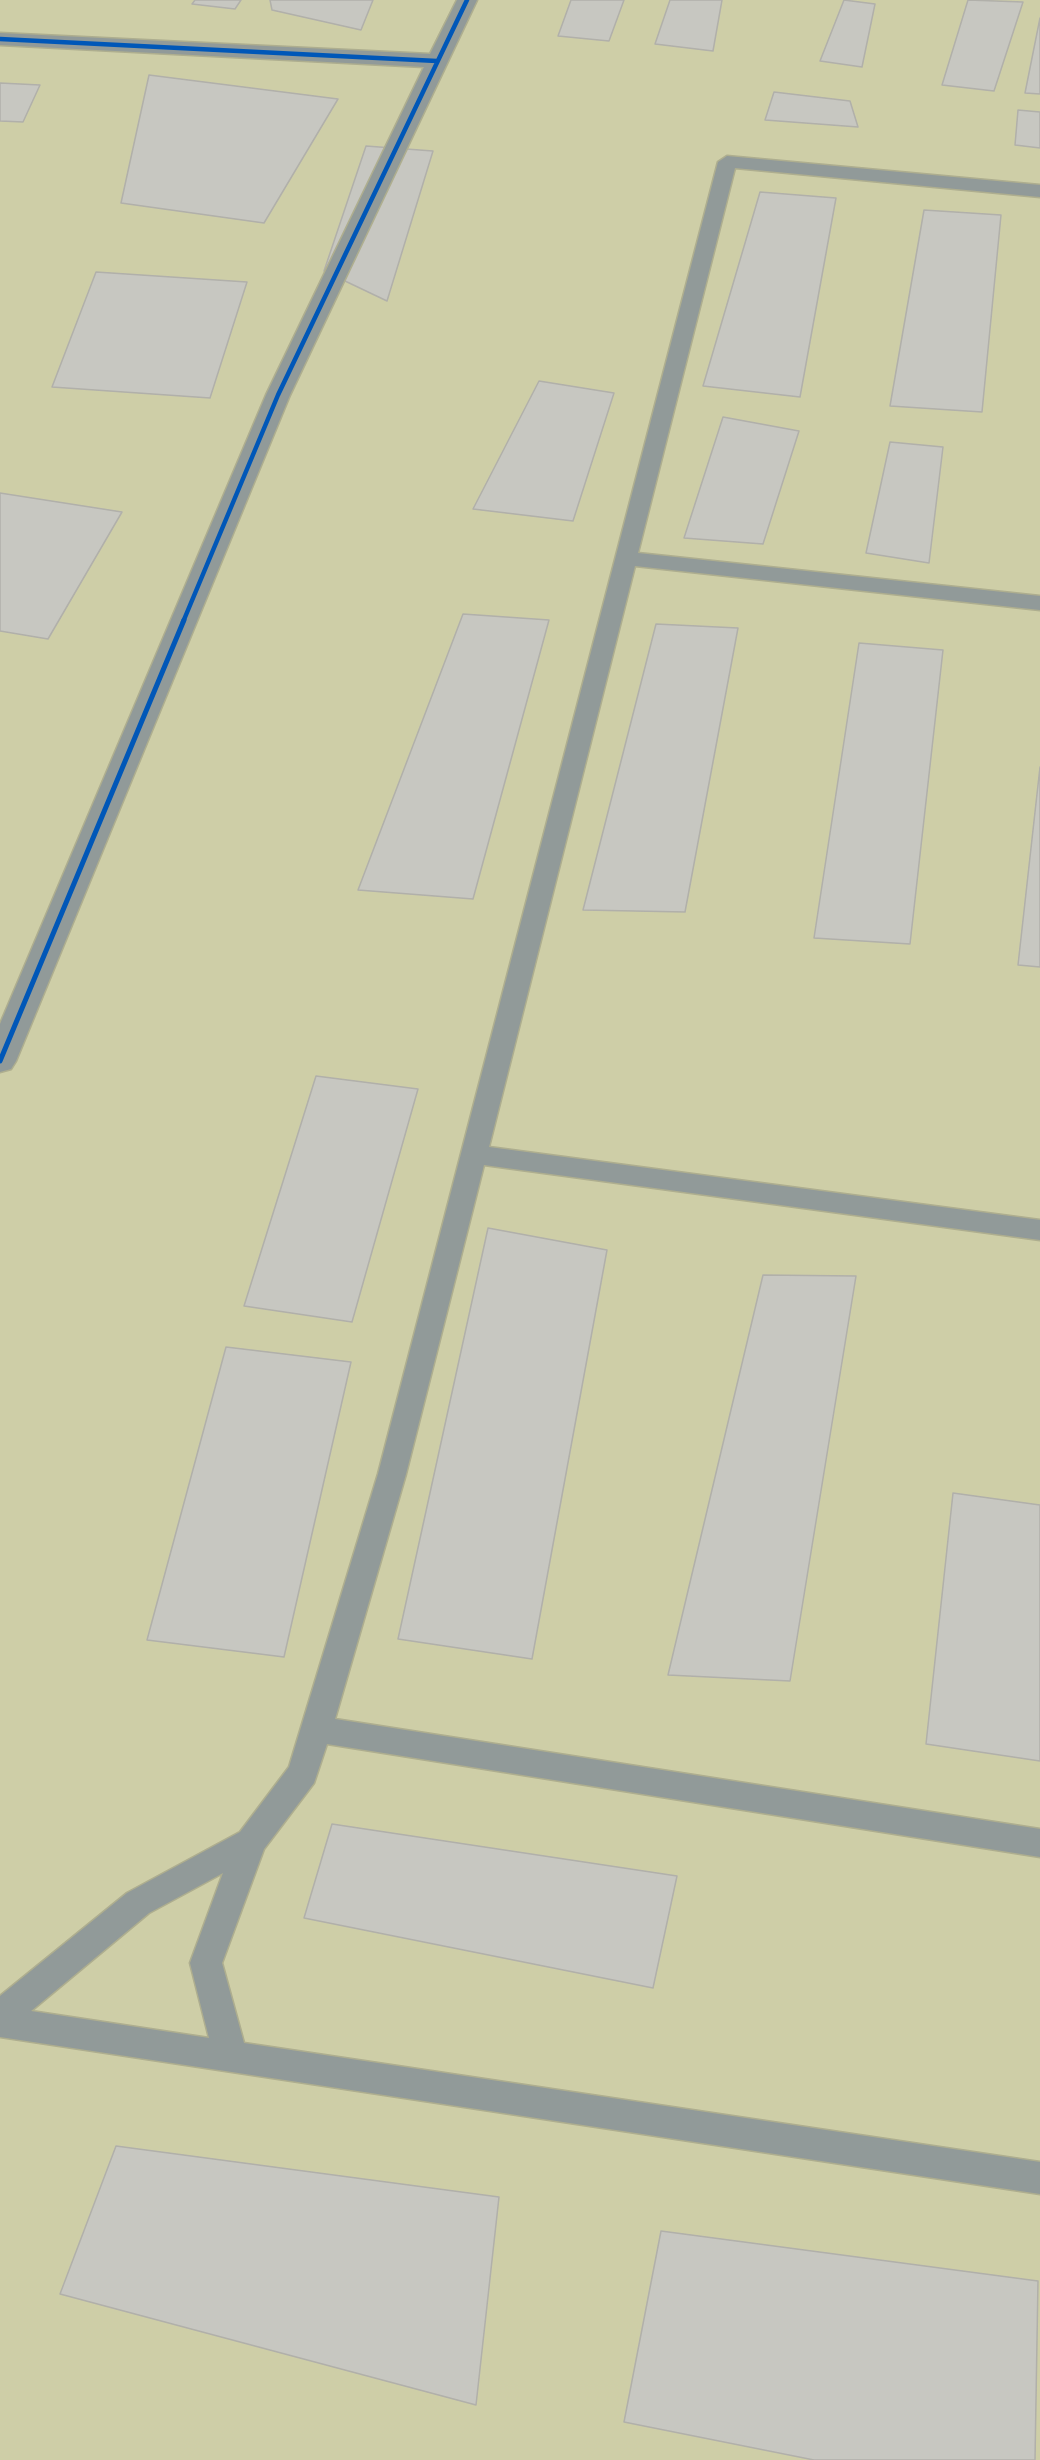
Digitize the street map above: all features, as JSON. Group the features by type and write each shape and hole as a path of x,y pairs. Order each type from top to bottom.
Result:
{"street":[{"path":"0,1061 278,395 467,0"},
{"path":"0,39 437,61"}],"lane":[{"path":"231,2056 206,1963 251,1842 303,1773 392,1474 727,162 1040,190"},
{"path":"625,558 1040,603"},
{"path":"473,1154 1040,1230"},
{"path":"316,1729 1040,1843"},
{"path":"0,2016 138,1903 251,1842"},
{"path":"0,2022 1040,2178"}],"building":[{"path":"195,0 241,0 235,9 192,4"},
{"path":"270,0 373,0 361,30 272,10"},
{"path":"571,0 624,0 609,41 558,36"},
{"path":"670,0 722,0 713,51 655,44"},
{"path":"844,0 875,4 862,67 820,61"},
{"path":"968,0 1023,2 994,91 942,85"},
{"path":"1040,18 1040,94 1025,93"},
{"path":"149,75 338,99 264,223 121,203"},
{"path":"0,83 40,85 23,122 0,121"},
{"path":"774,92 850,101 858,127 765,120"},
{"path":"1018,110 1040,112 1040,148 1015,145"},
{"path":"366,146 433,151 387,301 324,271"},
{"path":"760,192 836,198 800,397 703,386"},
{"path":"924,210 1001,215 982,412 890,406"},
{"path":"96,272 247,282 210,398 52,387"},
{"path":"539,381 614,393 573,521 473,509"},
{"path":"723,417 799,431 763,544 684,538"},
{"path":"890,442 943,447 929,563 866,553"},
{"path":"0,493 122,512 48,639 0,631"},
{"path":"463,614 549,620 473,899 358,890"},
{"path":"656,624 738,628 685,912 583,910"},
{"path":"859,643 943,650 910,944 814,938"},
{"path":"1040,767 1040,967 1018,965"},
{"path":"316,1076 418,1089 352,1322 244,1306"},
{"path":"488,1228 607,1250 532,1659 398,1639"},
{"path":"763,1275 856,1276 790,1681 668,1675"},
{"path":"226,1347 351,1362 284,1657 147,1640"},
{"path":"953,1493 1040,1505 1040,1761 926,1744"},
{"path":"332,1824 677,1876 653,1988 304,1918"},
{"path":"116,2146 499,2197 476,2405 60,2294"},
{"path":"661,2231 1038,2281 1035,2460 814,2460 624,2422"}],"cycle path":[{"path":"0,1061 278,395 467,0"},
{"path":"0,39 437,61"}]}
